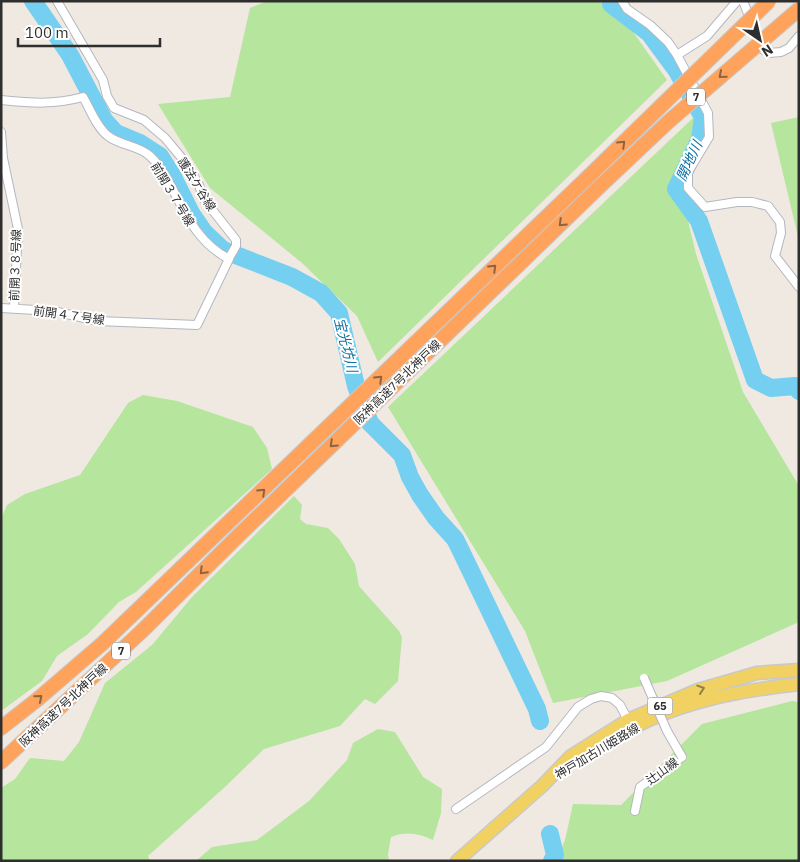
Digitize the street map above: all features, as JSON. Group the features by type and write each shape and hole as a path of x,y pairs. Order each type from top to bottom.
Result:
{"highway":[{"path":"731,39 764,1"},
{"name":"阪神高速7号北神戸線","path":"1,728 103,643 769,1"},
{"name":"阪神高速7号北神戸線","path":"1,762 142,631 469,312 668,122 799,10"}],"main road":[{"name":"神戸加古川姫路線","path":"457,861 542,786 571,756 628,720 706,688 757,673 799,670"},
{"name":"神戸加古川姫路線","path":"542,786 572,764 630,729 683,706 759,689 799,684"}],"street":[{"name":"護法ケ谷線","path":"57,1 103,80 107,96 114,108 144,120 165,138 186,163 199,186 203,198 236,240 236,246 229,258"},
{"path":"622,1 627,9 650,25 668,42 708,113 709,137 688,172 688,188 706,207 737,202 752,202 768,206 780,222 781,233 775,256 799,288"},
{"path":"677,55 707,36 737,1"},
{"path":"743,1 762,48 769,53 781,52 789,48 799,36"},
{"path":"796,1 799,10"},
{"name":"前開３７号線","path":"1,100 45,104 65,102 83,97 108,136 135,147 150,156 163,172 192,226 219,254 229,259 197,325"},
{"name":"前開３８号線","path":"1,132 3,158 18,229 14,308"},
{"name":"前開４７号線","path":"1,308 53,311 98,321 197,325"},
{"name":"辻山線","path":"635,810 640,786 682,756 667,731 644,678"},
{"path":"456,809 546,747 578,707 591,699 601,696 612,698 620,705 628,720"}],"green space":[{"path":"267,1 616,1 631,29 667,80 378,362 357,316 302,263 210,188 158,104 230,97 250,8"},
{"path":"799,117 799,241 771,123"},
{"path":"693,118 699,127 679,183 696,254 743,392 799,486 799,622 667,681 553,703 525,631 388,407"},
{"path":"143,395 177,401 253,427 267,448 272,469 136,592 119,602 88,634 57,656 42,681 1,711 1,519 7,505 25,494 80,475 128,403"},
{"path":"294,496 302,505 300,519 306,524 328,528 339,539 355,564 359,586 399,631 402,637 398,681 375,704 365,699 340,726 264,749 148,856 150,861 1,861 1,788 15,779 30,758 64,761 79,742 105,683 152,645 192,597"},
{"path":"792,701 799,702 799,861 556,861 565,840 573,804 621,805 702,724"},
{"path":"378,729 395,732 423,777 442,789 441,813 433,840 412,834 391,837 388,854 389,861 196,861 212,847 257,840 309,801 347,760 353,743"}],"waterway":[{"name":"宝光坊川","path":"33,1 70,55 104,120 116,133 140,143 160,156 191,213 204,232 223,250 292,277 321,293 339,313 356,386 370,423 402,455 410,477 420,495 436,518 455,539 537,709 540,721"},
{"name":"開地川","path":"611,1 611,4 649,33 677,71 703,117 700,139 676,189 699,221 755,380 771,388 795,386 799,391"},
{"name":"宝光坊川","path":"550,834 555,855 552,861"}]}
